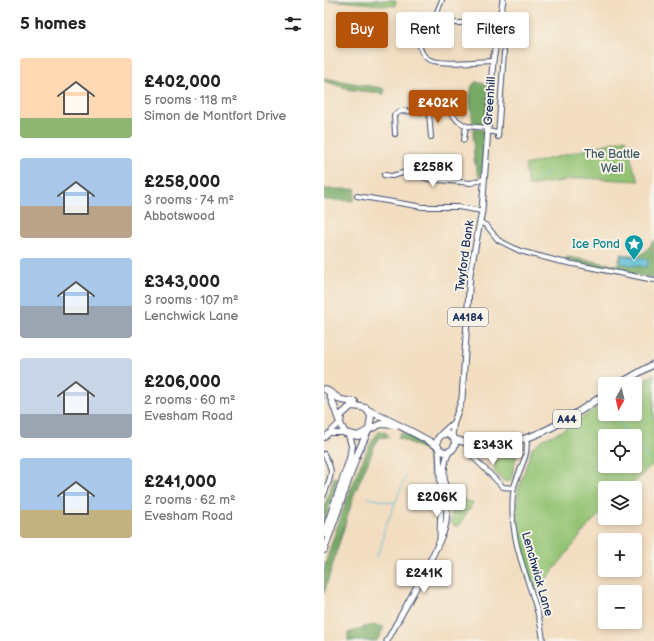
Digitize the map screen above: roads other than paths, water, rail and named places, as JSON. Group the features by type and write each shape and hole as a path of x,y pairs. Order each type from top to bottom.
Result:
{"highway":[{"path":"631,377 654,364"},
{"path":"324,388 339,402 351,406 366,408 420,436 443,452 451,449 453,437 446,433 439,436 420,436"},
{"path":"324,388 340,400 362,403 374,412"},
{"path":"324,534 350,459 352,446 330,395"},
{"name":"A44","path":"453,437 467,443 495,444 526,438 572,416 598,399"},
{"path":"340,421 343,412 351,406"},
{"path":"324,550 356,455 369,430 371,416 366,408"},
{"path":"347,434 358,436 381,424 397,425"},
{"path":"438,448 439,436"},
{"name":"A44","path":"451,449 467,443"}],"main road":[{"name":"Greenhill","path":"501,12 503,0"},
{"name":"Greenhill","path":"482,211 492,61 494,48"},
{"name":"Twyford Bank","path":"453,437 454,422 462,399 470,274 482,211"},
{"name":"Twyford Bank","path":"439,436 454,422"},
{"path":"438,448 441,499 440,538"},
{"path":"387,641 424,576 445,523 446,503 444,466 451,449"}],"street":[{"path":"437,12 442,0"},
{"path":"420,48 428,59 443,62 492,61"},
{"name":"Greenhill","path":"487,130 498,135 504,52"},
{"name":"Greenhill","path":"492,71 502,71"},
{"path":"395,134 393,113 404,110 429,112 448,110 458,121 466,126 487,130"},
{"path":"429,112 431,137"},
{"path":"464,140 466,126"},
{"path":"384,175 392,176 410,171 428,179 465,183 484,180"},
{"path":"356,196 437,208 458,207 482,211"},
{"path":"480,222 487,226 498,240 520,251 558,262 654,280"},
{"path":"324,438 340,421"},
{"path":"329,433 347,434"},
{"name":"Lenchwick Lane","path":"526,438 527,452 514,488 512,510 514,531 518,549 534,599 544,641"},
{"path":"469,453 499,484 514,488"},
{"path":"324,454 331,468 324,495"}],"water":[{"name":"Ice Pond","path":"622,255 648,259 647,267 620,263"}],"waterway":[{"path":"537,180 548,172"},
{"path":"324,397 330,407"},
{"path":"618,421 625,429"},
{"path":"642,450 650,460"},
{"path":"376,557 382,544 384,530 406,477"},
{"path":"368,498 395,503"}],"place":[{"name":"Ice Pond","path":"634,261"}],"park label":[{"name":"The Battle Well","path":"612,161"}]}
